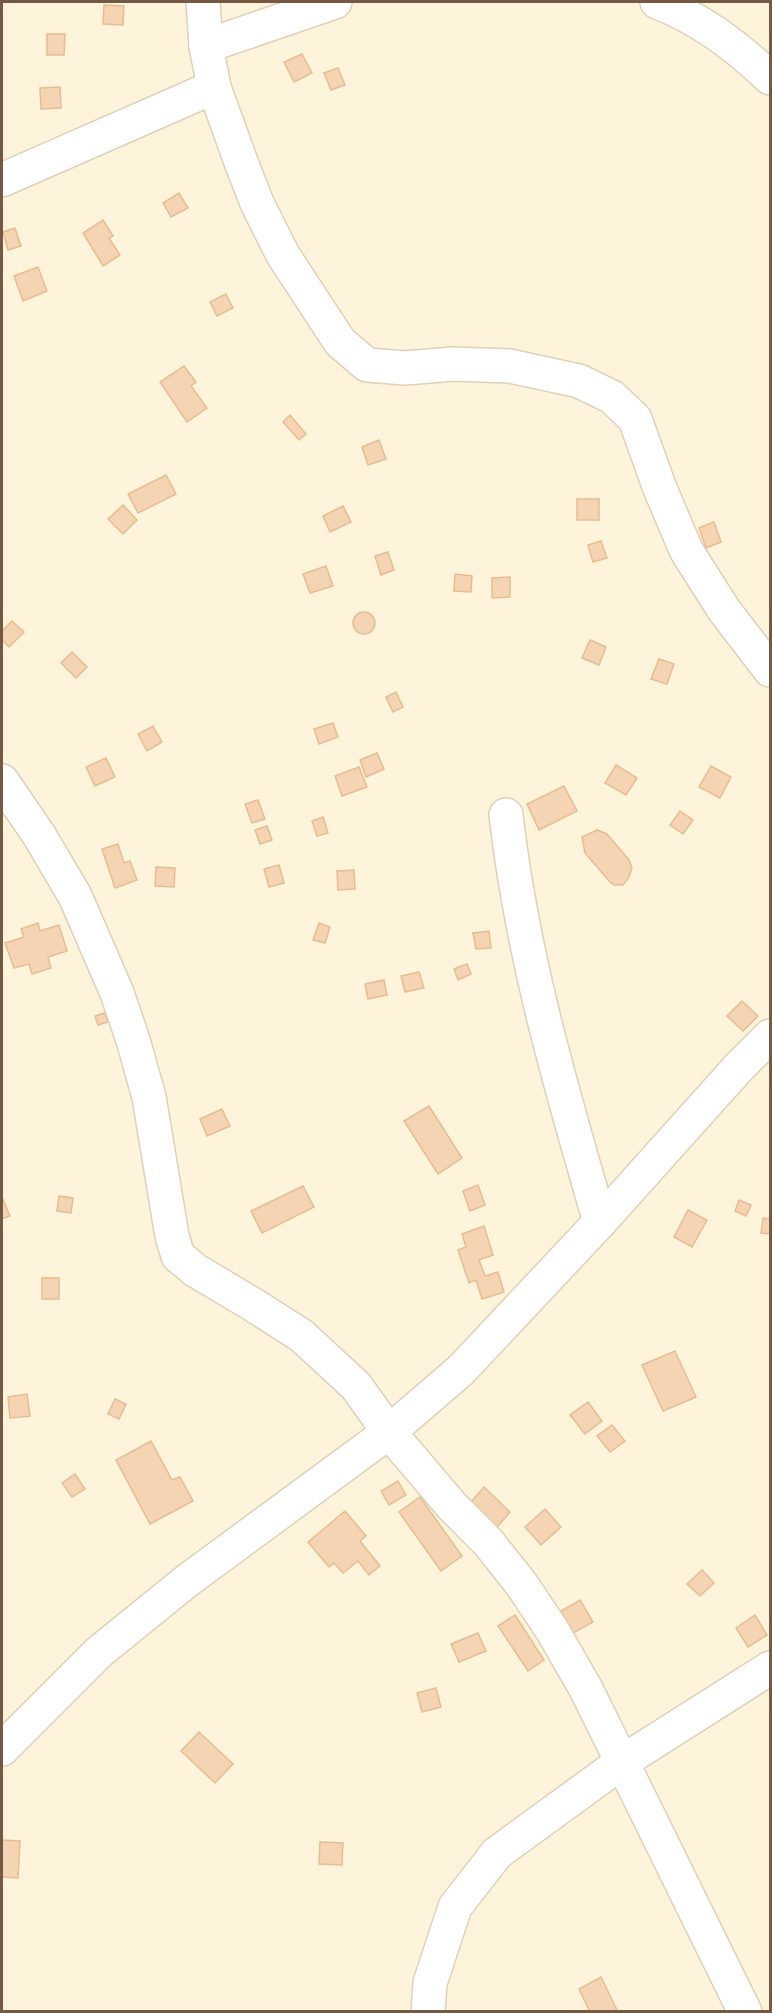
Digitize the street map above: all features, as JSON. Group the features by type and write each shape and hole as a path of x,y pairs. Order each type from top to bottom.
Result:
{"street":[{"path":"203,2 206,46 214,87 257,202 283,255 340,342 367,365 405,368 453,364 510,366 579,381 612,397 635,419 659,486 686,550 724,610 771,670"},
{"path":"206,46 335,2"},
{"path":"657,2 675,9 742,52 771,78"},
{"path":"2,180 214,87"},
{"path":"2,781 39,835 75,896 117,993 149,1097 172,1236 178,1256 195,1270 302,1336 356,1386 389,1432 452,1506 488,1542 522,1585 581,1679 746,2012"},
{"path":"507,815 513,874 531,967 556,1070 600,1222"},
{"path":"2,1749 99,1652 188,1580 389,1432 461,1370 600,1222 739,1067 771,1036"},
{"path":"428,2012 430,1983 455,1907 497,1853 622,1762 771,1668"}],"building":[{"path":"104,5 124,6 123,25 103,24"},
{"path":"47,34 65,34 64,55 47,55"},
{"path":"302,54 312,73 294,82 284,62"},
{"path":"338,68 345,85 331,90 324,73"},
{"path":"60,87 61,108 41,109 40,88"},
{"path":"179,193 188,208 171,217 163,203"},
{"path":"103,220 113,236 109,238 120,255 103,266 83,233"},
{"path":"15,228 21,246 8,250 3,232"},
{"path":"38,267 47,291 23,301 14,276"},
{"path":"226,294 233,308 217,316 210,302"},
{"path":"184,366 196,382 191,386 207,408 187,422 160,382"},
{"path":"290,415 306,434 299,440 283,422"},
{"path":"379,440 386,459 368,465 362,447"},
{"path":"166,475 176,494 138,513 128,494"},
{"path":"577,499 599,499 599,520 577,520"},
{"path":"123,505 137,520 123,534 108,519"},
{"path":"343,506 351,522 330,532 323,516"},
{"path":"714,522 721,542 706,548 699,528"},
{"path":"601,541 607,558 593,562 588,545"},
{"path":"388,552 394,570 381,575 375,556"},
{"path":"326,566 333,586 310,593 303,574"},
{"path":"455,574 472,576 471,592 454,591"},
{"path":"510,577 510,597 492,598 492,578"},
{"path":"364,612 372,615 375,623 372,631 364,634 356,631 353,623 356,615"},
{"path":"12,621 24,632 9,647 2,640 2,631"},
{"path":"590,640 606,647 599,665 582,658"},
{"path":"72,652 87,667 76,678 61,663"},
{"path":"659,659 674,664 667,684 651,679"},
{"path":"396,692 403,707 393,712 386,697"},
{"path":"333,723 338,737 319,744 314,729"},
{"path":"153,726 162,742 147,751 138,734"},
{"path":"377,753 384,769 366,777 360,760"},
{"path":"106,758 115,777 95,786 86,767"},
{"path":"616,765 637,778 626,795 605,783"},
{"path":"711,766 731,777 720,798 699,787"},
{"path":"359,767 367,787 342,796 335,776"},
{"path":"564,786 577,811 539,830 527,804"},
{"path":"258,800 265,819 252,823 245,804"},
{"path":"680,811 693,820 683,834 670,825"},
{"path":"323,817 328,833 317,836 312,821"},
{"path":"267,826 272,840 260,844 255,830"},
{"path":"597,830 607,834 629,860 632,868 623,885 614,885 610,882 585,853 582,837"},
{"path":"118,844 124,863 130,861 137,880 115,888 102,849"},
{"path":"279,865 284,883 269,887 264,869"},
{"path":"156,867 175,868 174,887 155,886"},
{"path":"354,870 355,889 338,890 337,871"},
{"path":"38,923 40,931 59,925 67,951 48,957 51,968 32,974 29,964 14,968 5,943 24,937 21,929"},
{"path":"319,923 330,927 325,943 313,940"},
{"path":"489,931 491,948 476,949 473,933"},
{"path":"467,964 471,974 458,980 454,969"},
{"path":"419,972 424,988 405,992 401,976"},
{"path":"384,980 387,995 368,999 365,984"},
{"path":"742,1001 758,1016 743,1031 727,1016"},
{"path":"105,1013 108,1022 98,1025 95,1016"},
{"path":"429,1106 462,1158 438,1174 404,1121"},
{"path":"222,1109 230,1126 207,1136 200,1119"},
{"path":"478,1185 485,1205 470,1211 463,1191"},
{"path":"303,1186 314,1207 262,1233 251,1211"},
{"path":"59,1196 73,1198 71,1213 57,1211"},
{"path":"2,1197 10,1216 2,1219"},
{"path":"739,1200 751,1205 746,1216 735,1211"},
{"path":"688,1210 707,1220 692,1247 674,1237"},
{"path":"763,1218 770,1219 770,1234 761,1233"},
{"path":"484,1226 493,1255 479,1260 485,1276 498,1272 504,1292 482,1299 476,1280 469,1283 458,1250 466,1247 462,1234"},
{"path":"42,1278 59,1278 59,1299 42,1299"},
{"path":"675,1351 696,1397 663,1411 642,1365"},
{"path":"27,1394 30,1416 10,1418 8,1397"},
{"path":"115,1399 126,1404 119,1419 108,1414"},
{"path":"588,1402 602,1421 585,1434 570,1415"},
{"path":"612,1425 625,1441 610,1452 597,1436"},
{"path":"151,1441 172,1480 180,1477 193,1501 150,1524 116,1460"},
{"path":"75,1474 85,1489 72,1497 62,1483"},
{"path":"398,1481 406,1495 389,1505 381,1491"},
{"path":"484,1487 510,1512 497,1527 471,1502"},
{"path":"420,1497 462,1556 441,1571 399,1512"},
{"path":"545,1509 561,1527 541,1545 525,1527"},
{"path":"345,1511 366,1536 360,1541 380,1566 369,1575 358,1561 343,1573 334,1563 329,1567 308,1542"},
{"path":"702,1570 714,1583 700,1596 687,1584"},
{"path":"580,1600 593,1622 573,1633 561,1611"},
{"path":"515,1615 544,1660 528,1671 498,1626"},
{"path":"755,1615 767,1635 748,1647 736,1628"},
{"path":"478,1633 486,1651 459,1662 451,1644"},
{"path":"436,1688 441,1707 422,1712 417,1693"},
{"path":"199,1732 233,1764 215,1783 181,1751"},
{"path":"2,1840 20,1841 18,1878 2,1877"},
{"path":"320,1842 343,1843 342,1865 319,1864"},
{"path":"601,1977 618,2012 590,2012 579,1989"}]}
